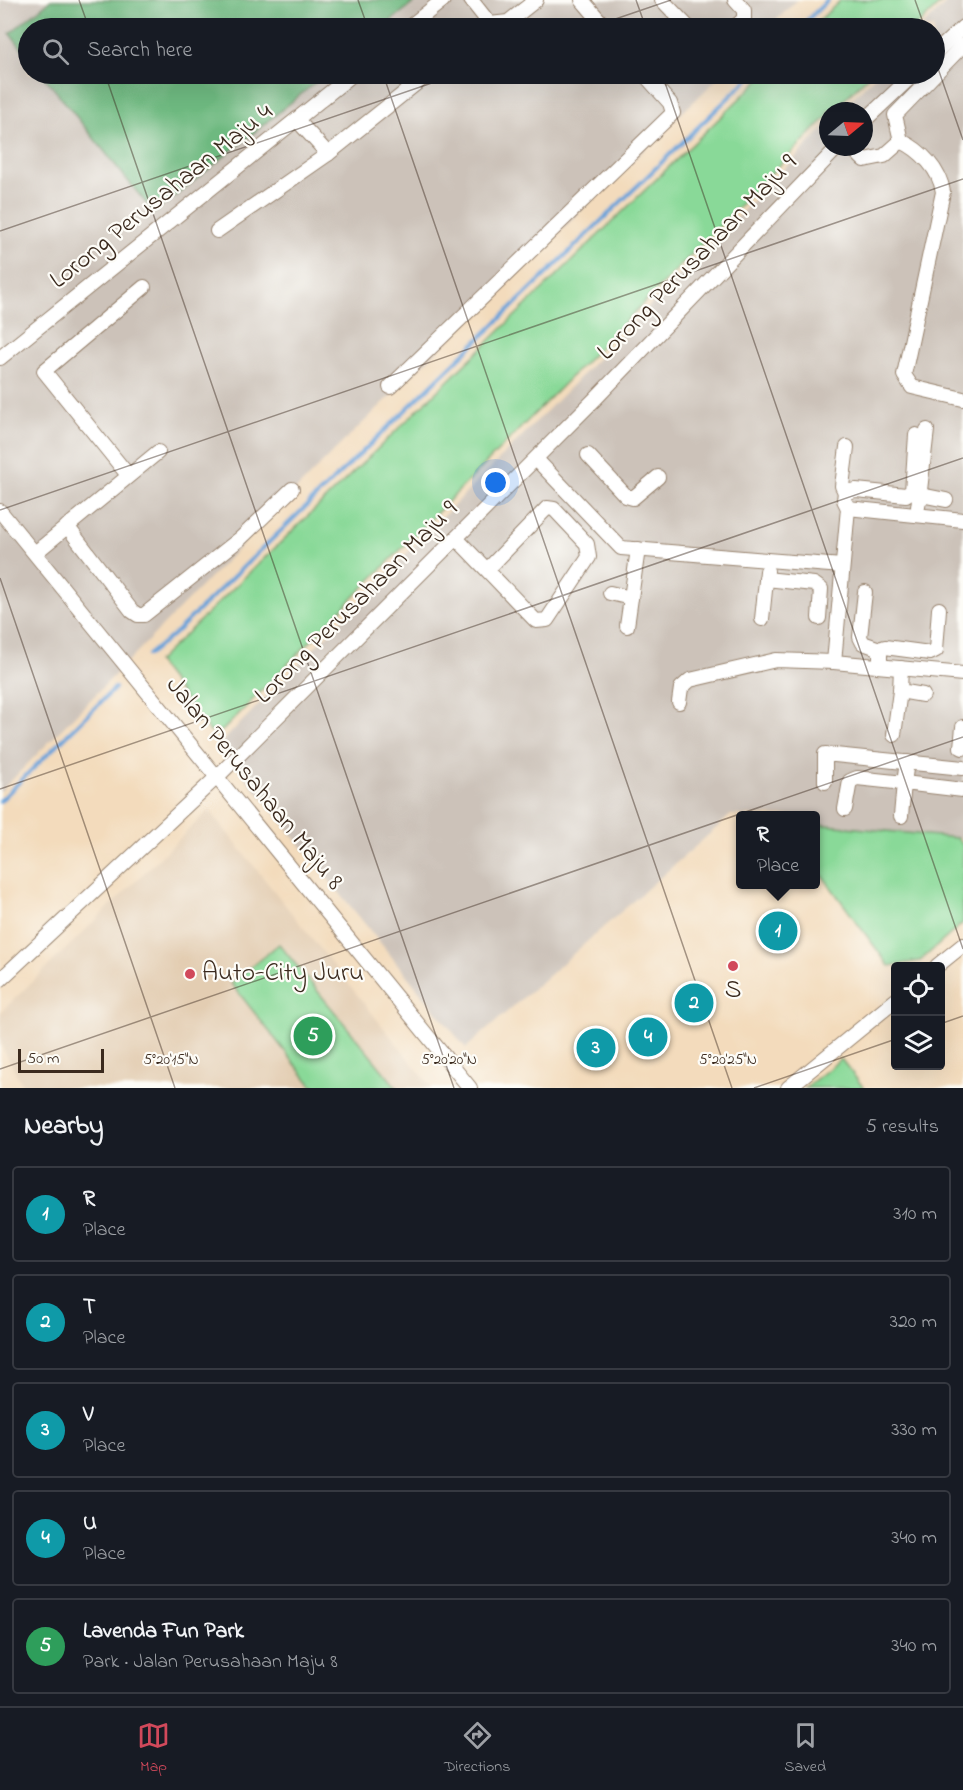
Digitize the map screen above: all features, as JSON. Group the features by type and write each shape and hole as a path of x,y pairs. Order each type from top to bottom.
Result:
{"street":[{"path":"420,18 443,0"},
{"path":"471,0 482,18"},
{"path":"513,18 536,0"},
{"path":"582,0 597,18"},
{"path":"662,0 679,18"},
{"path":"735,0 744,10 744,18"},
{"path":"945,44 963,27"},
{"path":"945,64 963,45"},
{"name":"Lorong Perusahaan Maju 4","path":"0,358 341,84"},
{"path":"217,231 328,154 416,84"},
{"path":"390,387 674,113 670,103 653,84"},
{"path":"873,113 903,84"},
{"path":"901,141 895,115 925,84"},
{"path":"297,120 328,154"},
{"path":"860,156 864,160 884,156 901,141"},
{"path":"901,141 914,147 941,177 944,192 904,375 912,387 963,399"},
{"name":"Lorong Perusahaan Maju 9","path":"0,980 217,777 536,459 829,156"},
{"path":"128,475 47,379 44,371 144,287"},
{"path":"845,492 856,490 906,495 912,491 922,432 917,515"},
{"path":"834,662 848,508 844,501 845,492 842,486 847,447"},
{"path":"35,553 158,452"},
{"path":"588,455 626,496 633,498 658,477"},
{"path":"536,459 621,548 842,566"},
{"path":"67,526 132,611 138,615 144,615 241,538 291,489"},
{"path":"919,499 926,496 946,500"},
{"path":"456,538 536,621 547,620 589,556 586,544 554,509 547,508 487,570"},
{"path":"848,508 963,520"},
{"name":"Jalan Perusahaan Maju 8","path":"0,511 470,1088"},
{"path":"627,626 638,549"},
{"path":"762,619 768,560"},
{"path":"766,579 814,585 821,588 819,618"},
{"path":"865,592 860,637 863,643 880,650"},
{"path":"610,593 631,598"},
{"path":"880,650 885,647 930,653 936,650 939,609"},
{"path":"880,650 880,666"},
{"path":"678,702 681,688 690,680 776,660 834,662 963,674"},
{"path":"894,735 901,668"},
{"path":"900,691 923,695"},
{"path":"963,727 961,747 963,748"},
{"path":"825,782 825,754 963,768"},
{"path":"901,816 907,762"},
{"path":"845,809 850,781 857,778 963,790"},
{"path":"942,962 963,945"},
{"path":"788,1088 891,1004"}],"shaded area":[{"path":"0,0 797,0 778,18 18,18 18,84 712,84 335,450 0,792"},
{"path":"949,0 963,0 963,838 820,824 820,811 736,811 736,815 731,815 466,1048 219,745 819,133 819,156 873,156 873,102 849,102 867,84 945,84 945,18 931,18"},
{"name":"Auto-City Juru","path":"209,810 432,1088 24,1088 0,1043 0,1013"}],"green space":[{"path":"51,0 417,0 394,18 29,18"},
{"path":"841,0 944,0 925,18 822,18"},
{"path":"18,27 18,43 10,33"},
{"path":"50,84 314,84 154,213"},
{"path":"755,84 860,84 842,102 819,102 819,125 222,731 210,732 157,662"},
{"path":"820,824 957,838 963,845 963,923 920,961 891,962 891,966 820,872"},
{"path":"279,944 397,1088 314,1088 231,983"},
{"path":"841,1059 864,1088 805,1088"}],"waterway":[{"path":"809,18 828,0"},
{"path":"148,655 173,635 743,84"},
{"path":"0,801 115,688"}],"place":[{"name":"R","path":"778,931"},
{"name":"S","path":"733,966"},
{"name":"Auto-City Juru","path":"190,974"},
{"name":"T","path":"694,1003"},
{"name":"Lavenda Fun Park","path":"313,1036"},
{"name":"U","path":"648,1037"},
{"name":"V","path":"596,1048"}]}
